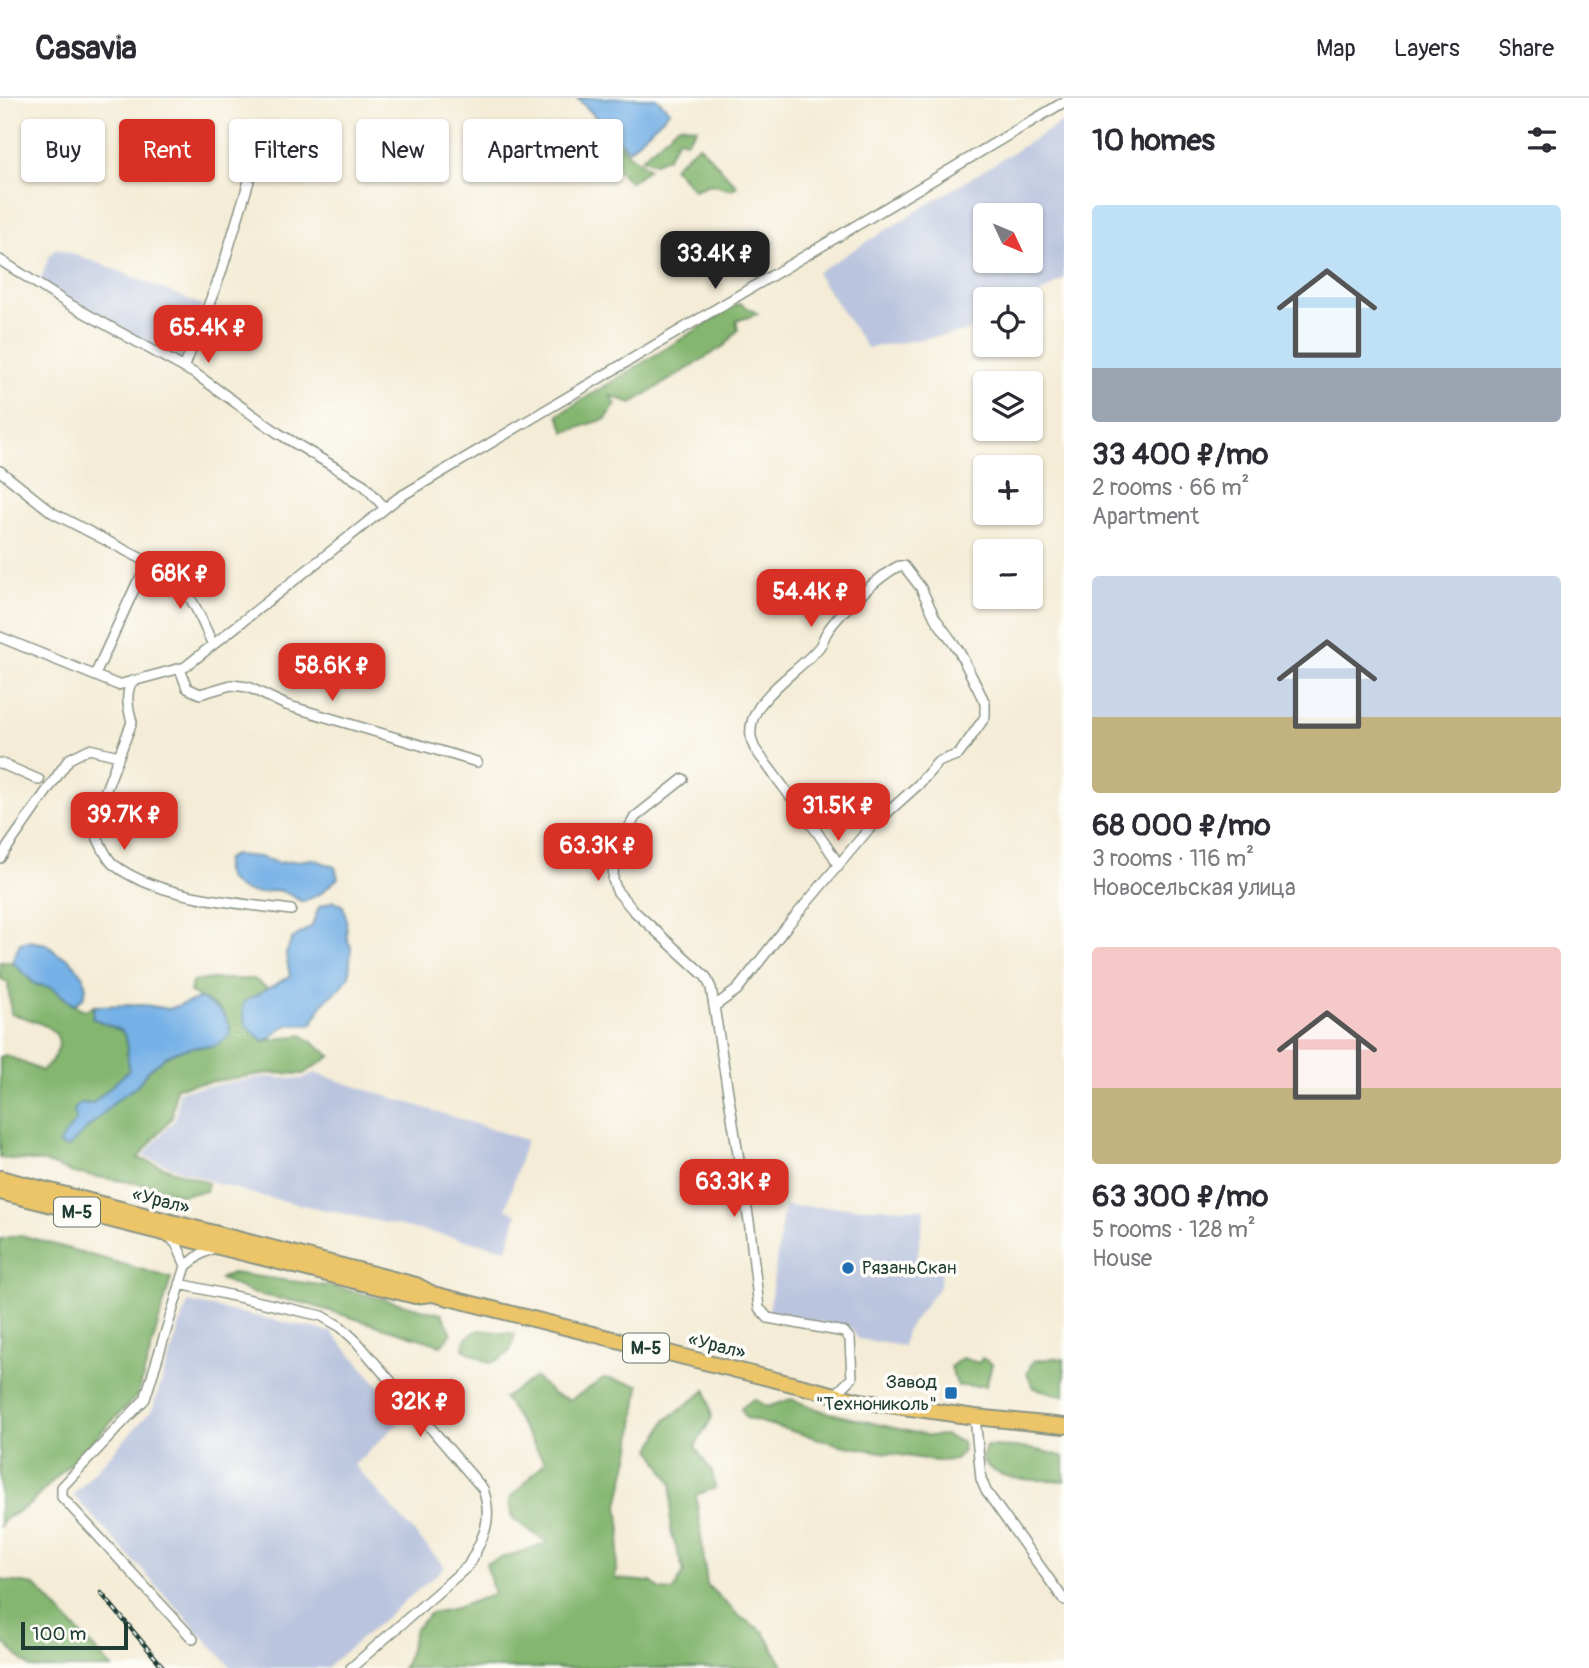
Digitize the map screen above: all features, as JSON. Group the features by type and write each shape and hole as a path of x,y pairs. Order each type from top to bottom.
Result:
{"highway":[{"name":"«Урал»","path":"0,1178 416,1285 433,1294 860,1401 1064,1426"},
{"name":"«Урал»","path":"0,1192 415,1296 433,1294"}],"street":[{"path":"0,637 118,685 185,667 398,498 1064,103"},
{"path":"184,368 221,273 249,182"},
{"path":"0,260 67,303 184,368 278,433 364,485 377,496 385,508"},
{"path":"0,471 53,513 144,560 146,570 137,583 95,676"},
{"path":"716,1005 737,990 787,926 838,867 868,830 939,762 959,754 985,717 985,703 959,651 935,618 921,588 904,566 899,566 839,617 825,634 822,644 772,688 755,714 751,741 834,857 838,867"},
{"path":"146,570 161,572 172,578 188,593 213,645"},
{"path":"180,669 187,688 200,694 231,685 248,687 286,705 477,762"},
{"path":"132,681 127,706 132,722 92,826 111,862 140,880 205,899 291,910"},
{"path":"0,858 69,759 89,749 119,756"},
{"path":"0,763 39,780"},
{"path":"683,779 635,817 614,856 612,880 617,891 634,910 706,978 716,1005 756,1269 759,1308 768,1318 844,1332 850,1339 852,1378 835,1395"},
{"path":"169,1236 177,1245 186,1266"},
{"path":"192,1639 62,1496 62,1488 145,1399 186,1266 201,1254 216,1247"},
{"path":"180,1284 322,1316 341,1327 357,1342 483,1489 489,1506 488,1523 468,1566 351,1668"},
{"path":"975,1417 981,1479 986,1491 1064,1600"}],"shaded area":[{"path":"1064,121 1064,279 1043,292 1043,287 973,287 973,328 965,332 867,348 816,273"},
{"path":"56,248 202,305 180,362 40,282 49,256"},
{"path":"314,1073 526,1140 506,1208 517,1214 507,1249 261,1196 216,1183 143,1156 176,1118 179,1091 264,1077 302,1079"},
{"path":"784,1206 925,1209 916,1264 942,1265 940,1286 906,1331 903,1346 858,1339 852,1329 769,1311"},
{"path":"188,1302 331,1332 406,1416 354,1465 445,1567 326,1668 232,1668 73,1495 152,1410"}],"green space":[{"path":"679,125 697,128 687,141 678,139 667,158 655,163 641,159"},
{"path":"699,145 737,186 731,190 710,184 694,190 673,167"},
{"path":"623,148 649,169 630,182 623,175"},
{"path":"740,303 758,314 736,321 738,330 724,346 632,403 610,396 616,404 606,419 565,432 558,415"},
{"path":"0,962 12,962 35,984 53,988 73,1005 85,1010 94,1006 92,1018 122,1031 126,1037 129,1071 92,1104 80,1103 77,1120 79,1136 118,1099 137,1086 147,1072 165,1056 194,1047 214,1046 231,1027 220,1009 190,992 192,982 254,979 268,989 244,1002 244,1020 254,1033 264,1041 302,1035 331,1056 303,1074 269,1073 176,1087 172,1117 138,1158 208,1183 206,1191 181,1195 154,1186 73,1173 45,1162 0,1158 0,1057 6,1055 42,1071 53,1059 58,1040 47,1026 11,1014 8,983 0,978"},
{"path":"21,1235 171,1278 138,1395 28,1506 6,1518 0,1526 0,1239"},
{"path":"232,1273 335,1287 442,1314 452,1333 441,1345 304,1303 255,1294 220,1279"},
{"path":"478,1330 515,1334 511,1350 505,1356 489,1363 463,1349 466,1338"},
{"path":"962,1358 979,1363 982,1358 992,1364 986,1386 958,1386 950,1367"},
{"path":"1064,1359 1064,1396 1034,1388 1027,1374 1033,1361"},
{"path":"535,1377 553,1394 570,1400 605,1378 639,1385 631,1448 618,1505 621,1531 615,1579 651,1582 661,1590 673,1591 684,1572 670,1529 672,1484 651,1449 666,1420 706,1390 712,1417 695,1447 712,1472 715,1488 696,1495 707,1585 739,1616 764,1632 784,1668 402,1668 406,1663 415,1629 431,1613 456,1608 494,1594 486,1563 548,1543 513,1519 509,1500 545,1462 504,1398"},
{"path":"754,1399 767,1407 791,1399 825,1412 929,1436 944,1435 962,1442 963,1451 955,1460 936,1461 840,1445 746,1418 741,1408"},
{"path":"986,1446 1025,1448 1064,1457 1064,1481 1019,1479 997,1473 982,1459"},
{"path":"0,1580 35,1585 112,1668 31,1668 0,1639"}],"water":[{"path":"577,98 656,98 670,111 629,150 623,144 623,119 598,119"},
{"path":"234,855 259,857 279,863 313,859 335,867 338,878 320,894 302,902 280,891 245,891 233,884 226,873 226,859"},
{"path":"333,901 343,906 346,917 347,939 351,947 349,976 323,1003 312,1024 288,1025 264,1041 246,1025 243,1015 244,1002 290,976 286,954 292,939 312,926 319,907"},
{"path":"29,941 46,944 59,955 69,959 83,975 86,989 83,998 73,1005 53,988 35,984 12,962 20,943"},
{"path":"200,998 226,1017 230,1036 214,1046 176,1051 165,1057 147,1072 137,1086 118,1099 67,1148 58,1144 76,1120 74,1110 80,1103 92,1104 129,1070 126,1037 122,1031 92,1018 94,1006 145,1005 169,1009"}],"railway":[{"path":"101,1593 164,1668"}],"place":[{"name":"РязаньСкан","path":"848,1268"},
{"name":"Завод \"Технониколь\"","path":"951,1393"}]}
